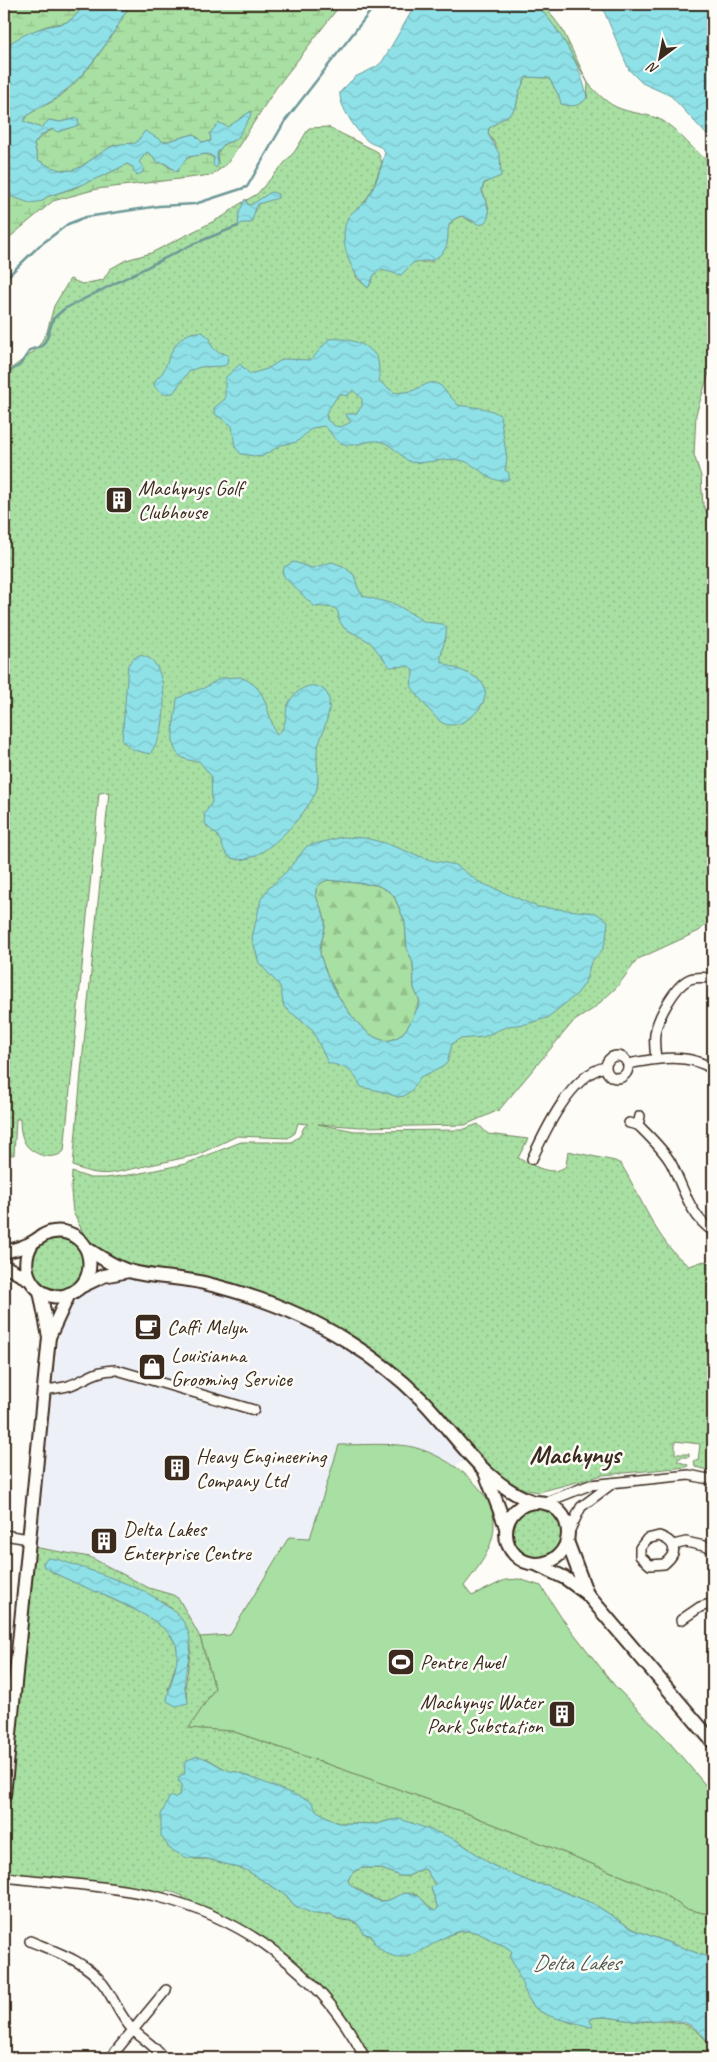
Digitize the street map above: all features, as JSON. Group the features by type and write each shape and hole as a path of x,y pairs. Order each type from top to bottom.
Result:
{"main road":[{"path":"4,1252 33,1242 46,1234 61,1232 73,1235 86,1248 108,1262 129,1271 201,1282 246,1294 309,1320 339,1337 386,1368 421,1399 485,1472 510,1491 560,1512 564,1519 567,1538 587,1594"},
{"path":"29,1279 25,1263 29,1248 33,1242"},
{"path":"81,1286 90,1266 86,1248"},
{"path":"4,1266 29,1279 40,1291 55,1296 70,1294"},
{"path":"49,1337 70,1294 81,1286 103,1276 129,1271"},
{"path":"4,1795 6,1755 49,1337 40,1291"},
{"path":"485,1472 506,1527 507,1541 513,1553 520,1559 536,1564 565,1578 587,1594 713,1742"},
{"path":"506,1527 508,1520 517,1509 525,1504 539,1502"},
{"path":"536,1564 552,1560 559,1555 567,1538"}],"street":[{"path":"656,1058 655,1034 662,1011 689,979 702,977 713,979"},
{"path":"617,1056 624,1058 628,1064 626,1074 616,1079 608,1074 606,1067 608,1060 617,1056"},
{"path":"628,1064 656,1058 683,1058 712,1066"},
{"path":"532,1159 555,1116 570,1093 586,1076 596,1069 606,1067"},
{"path":"635,1121 670,1162 684,1194 704,1226 713,1231"},
{"path":"44,1390 69,1385 95,1372 117,1370 254,1410"},
{"path":"539,1502 590,1485 689,1475 713,1480"},
{"path":"567,1538 581,1508 589,1499 615,1482"},
{"path":"4,1536 29,1539"},
{"path":"673,1545 686,1542 713,1548"},
{"path":"680,1620 700,1607 713,1603"},
{"path":"4,1877 111,1889 153,1896 189,1906 244,1930 285,1959 326,2000 343,2022 365,2058"},
{"path":"30,1941 88,1967 103,1984 116,2008 133,2030 163,2058"},
{"path":"110,2058 166,1990"}],"shaded area":[{"path":"114,1279 145,1279 209,1290 250,1301 307,1325 355,1352 392,1381 433,1420 466,1460 455,1466 429,1452 339,1445 310,1538 289,1537 230,1635 200,1637 179,1599 173,1595 33,1547 60,1326 69,1306 92,1285"}],"green space":[{"path":"4,4 84,4 68,22 39,29 4,47"},
{"path":"125,4 341,4 276,88 227,164 212,175 97,189 53,201 4,242 4,194 46,197 77,187 127,164 133,167 147,152 172,169 195,155 202,154 213,158 218,164 217,153 224,144 237,139 228,127 210,133 211,141 202,142 194,134 164,142 114,145 74,171 53,169 38,160 34,144 39,138 54,129 79,125 78,119 60,122 49,120 41,128 23,121 35,111 58,98 79,79 105,46 127,10"},
{"path":"536,4 543,4 562,29 588,83 564,41"},
{"path":"526,77 549,78 559,96 587,98 588,83 603,98 616,107 663,121 699,154 713,164 713,360 696,414 694,455 701,476 703,505 713,524 713,918 699,931 638,959 616,988 593,1009 573,1022 499,1110 465,1125 361,1127 318,1124 355,1131 462,1130 478,1124 488,1134 528,1139 518,1158 549,1171 555,1171 566,1166 568,1151 615,1161 621,1164 650,1219 667,1245 677,1256 689,1266 704,1261 713,1265 713,1471 695,1467 694,1460 698,1461 700,1444 675,1441 675,1454 689,1454 689,1457 681,1457 677,1461 688,1465 687,1467 603,1475 539,1492 527,1490 511,1483 509,1485 429,1400 295,1307 254,1290 212,1279 120,1263 100,1253 87,1241 73,1212 72,1172 90,1178 136,1174 185,1164 241,1142 291,1142 300,1136 304,1127 308,1124 298,1123 295,1133 288,1138 237,1136 197,1155 113,1173 93,1173 73,1166 109,792 99,793 64,1151 55,1156 40,1155 35,1152 25,1143 22,1136 20,1119 16,1119 14,1155 4,1154 4,374 37,349 47,332 54,306 70,279 82,284 103,280 110,269 126,260 151,253 224,216 257,194 295,151 309,128 328,127 378,152 382,163 372,190 364,203 355,212 344,241 357,278 369,287 374,275 381,270 401,275 414,262 431,262 451,222 462,216 472,222 489,208 482,190 484,184 490,180 496,145 488,134 489,128 511,113 516,107 519,92"},
{"path":"327,880 377,885 390,892 394,896 405,922 407,949 413,963 414,988 420,1002 407,1028 394,1039 382,1040 370,1034 358,1024 337,994 329,978 320,952 325,926 324,916 316,893 320,884"},
{"path":"53,1239 63,1239 76,1246 83,1259 83,1269 76,1282 63,1289 53,1289 44,1285 37,1278 33,1269 33,1259 37,1250 44,1243"},
{"name":"Pentre Awel","path":"339,1445 408,1446 422,1450 451,1464 477,1485 486,1498 492,1512 493,1535 483,1559 464,1586 472,1596 505,1580 519,1579 541,1586 561,1617 615,1686 665,1737 713,1794 713,1915 686,1909 659,1891 466,1813 232,1731 189,1728 215,1688 200,1637 230,1635 289,1537 310,1538"},
{"path":"537,1506 547,1508 556,1514 562,1523 564,1533 562,1543 556,1552 547,1558 537,1560 527,1558 518,1552 512,1543 510,1533 512,1523 518,1514 527,1508"},
{"path":"33,1547 90,1557 149,1588 173,1595 179,1599 200,1637 215,1688 190,1728 232,1731 339,1768 466,1813 659,1891 686,1909 713,1915 713,1959 632,1929 594,1904 547,1885 533,1883 507,1872 492,1865 458,1841 391,1820 377,1824 338,1823 237,1772 230,1772 206,1758 186,1769 180,1794 174,1799 194,1859 208,1859 246,1870 286,1895 294,1905 321,1915 331,1914 340,1920 357,1924 366,1935 372,1936 379,1948 392,1955 412,1952 455,1933 465,1931 476,1932 505,1946 512,1952 510,1958 515,1964 532,2005 539,2011 572,2023 603,2017 635,2021 681,2023 697,2031 704,2038 711,2047 713,2058 368,2058 350,2027 264,1939 229,1918 183,1899 183,1896 167,1890 164,1893 119,1885 14,1875 5,1862 3,1852","holes":["53,1573 114,1580 164,1602 176,1612 191,1646 185,1688 188,1696 168,1690 178,1658 177,1646 169,1633 150,1617"]},
{"path":"363,1868 379,1868 400,1876 408,1876 423,1869 426,1870 435,1884 431,1888 438,1908 435,1911 414,1894 407,1893 386,1901 373,1898 352,1886 348,1881 354,1872"}],"water":[{"path":"84,4 125,4 127,10 105,46 79,78 58,97 30,113 23,121 41,128 49,120 60,122 78,118 79,125 58,132 52,129 41,135 34,144 38,160 62,170 78,168 113,146 136,143 145,131 164,142 194,134 202,142 211,141 210,133 219,123 228,127 251,111 250,117 237,139 224,144 217,153 218,164 216,168 213,165 214,157 208,154 187,157 177,172 165,163 156,162 154,157 147,152 139,162 144,168 142,173 137,175 133,167 127,164 107,174 46,197 43,201 30,203 4,194 4,47 34,31 69,21 79,12"},
{"path":"416,4 536,4 553,24 568,48 580,73 587,98 575,105 561,104 559,96 549,78 526,77 519,92 516,107 511,113 489,128 488,134 500,155 501,176 484,183 482,190 489,214 485,222 480,225 462,216 456,218 449,225 445,249 434,260 414,262 401,275 381,270 375,274 369,287 367,287 351,265 345,247 345,229 348,217 365,202 372,191 380,172 385,152 380,147 369,142 354,126 342,104 340,92 355,77 382,62"},
{"path":"601,4 713,4 713,139 671,96 642,83 629,70"},
{"path":"271,192 278,194 278,198 258,204 251,223 242,223 238,226 239,213 245,199 251,205"},
{"path":"202,332 210,338 212,346 216,350 228,355 227,364 224,366 200,367 189,371 173,393 162,394 154,386 155,381 163,372 172,351 179,341 189,334"},
{"path":"329,339 356,342 369,348 374,353 378,361 380,382 395,393 412,391 429,383 436,383 458,405 485,409 500,415 507,458 505,470 509,473 509,479 503,481 492,478 464,461 410,462 386,443 372,441 347,445 336,440 324,426 312,428 297,442 281,445 261,457 241,454 235,447 232,426 215,414 214,408 225,399 225,378 240,364 250,374 267,369 283,359 311,360","holes":["353,390 362,399 362,406 356,414 345,414 351,422 341,427 335,426 327,420 326,413 339,394 347,396"]},
{"path":"294,562 312,568 332,562 343,566 354,575 363,596 397,605 425,622 446,626 441,661 468,673 482,683 485,691 480,707 466,720 457,724 449,725 441,722 412,687 413,671 409,666 390,667 370,642 344,628 335,608 314,606 285,578 283,574 284,567"},
{"path":"139,655 152,660 159,671 162,681 163,723 157,742 150,754 134,750 122,741 128,665"},
{"path":"240,677 250,682 262,694 277,735 284,724 289,703 294,695 302,689 315,686 324,690 328,696 329,705 328,715 317,752 317,789 310,803 292,826 268,847 256,855 245,859 234,859 228,855 217,835 206,825 204,815 212,802 211,776 199,761 187,760 179,756 175,749 173,731 177,699 204,688 221,678"},
{"path":"342,837 365,838 385,843 430,860 456,865 479,882 538,907 596,913 608,921 603,949 591,962 585,983 577,994 547,1018 526,1024 508,1026 483,1037 459,1039 452,1044 447,1063 441,1068 420,1077 412,1090 404,1096 398,1097 361,1087 348,1070 328,1063 312,1029 284,1007 280,986 259,963 252,938 261,899 307,846","holes":["327,880 377,885 394,896 405,922 407,949 413,963 414,988 420,1002 403,1033 394,1039 382,1040 370,1034 358,1024 337,994 329,978 320,952 325,926 324,916 316,893 320,884"]},
{"path":"49,1558 60,1560 132,1586 151,1595 180,1618 190,1638 190,1652 185,1681 188,1703 176,1706 167,1701 177,1655 177,1649 171,1636 158,1624 140,1612 43,1566 44,1561"},
{"name":"Delta Lakes","path":"197,1756 202,1757 227,1770 237,1772 311,1801 317,1811 338,1823 377,1824 400,1819 442,1834 458,1841 492,1865 507,1872 533,1883 547,1885 594,1904 632,1929 713,1959 713,2050 699,2031 682,2022 666,2020 635,2021 598,2017 592,2018 590,2021 593,2026 590,2027 543,2013 529,1999 510,1958 512,1952 505,1946 476,1932 464,1931 454,1933 414,1954 404,1957 394,1956 379,1948 372,1936 363,1933 357,1923 353,1921 340,1919 331,1914 314,1914 304,1910 294,1905 286,1895 246,1870 208,1859 187,1858 170,1849 161,1836 161,1815 169,1798 172,1796 174,1798 180,1794 182,1784 178,1781 181,1774 184,1775 186,1761","holes":["363,1868 379,1868 400,1876 408,1876 423,1869 426,1870 435,1884 431,1888 438,1908 435,1911 432,1910 417,1895 407,1893 386,1901 373,1899 356,1889 348,1881 352,1874 358,1870"]}],"waterway":[{"path":"4,280 39,246 68,224 86,217 159,206 195,204 247,187 285,121 376,4"},
{"path":"4,375 20,365 30,350 42,346 47,338 53,319 64,309 193,244 238,226"}],"place":[{"name":"Machynys Golf Clubhouse","path":"119,500"},
{"name":"Caffi Melyn","path":"148,1327"},
{"name":"Louisianna Grooming Service","path":"152,1367"},
{"name":"Heavy Engineering Company Ltd","path":"177,1468"},
{"name":"Delta Lakes Enterprise Centre","path":"104,1541"},
{"name":"Pentre Awel","path":"401,1662"},
{"name":"Machynys Water Park Substation","path":"562,1714"}],"district":[{"name":"Machynys","path":"575,1454"}]}
